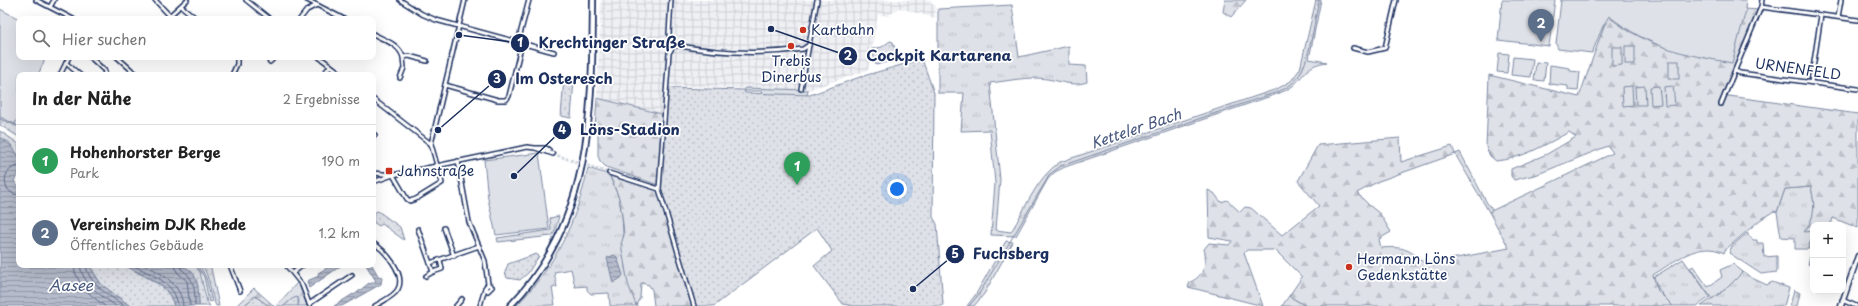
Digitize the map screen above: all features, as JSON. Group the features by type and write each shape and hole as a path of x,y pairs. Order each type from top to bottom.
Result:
{"main road":[{"path":"510,306 538,271 556,244 576,195 581,174 587,130 590,92 593,0"}],"street":[{"path":"36,0 67,16"},
{"path":"50,7 54,0"},
{"path":"155,0 170,16 187,0"},
{"path":"246,0 266,16"},
{"path":"308,0 338,16"},
{"path":"400,0 428,16 459,27 554,52"},
{"path":"393,174 407,199 410,201 415,200 442,183 431,144 465,0"},
{"path":"445,85 498,100 506,100 509,96 529,0"},
{"path":"671,0 669,34 674,45"},
{"path":"801,89 817,0"},
{"path":"1353,48 1368,52 1385,48 1396,0"},
{"path":"1721,104 1761,7 1762,0"},
{"path":"1838,17 1841,0"},
{"path":"302,16 307,10 316,5"},
{"path":"181,6 193,16"},
{"path":"1761,7 1858,20"},
{"path":"1811,82 1821,15"},
{"path":"376,36 401,51 404,68 400,78"},
{"path":"674,45 715,51 761,52 803,49 808,45"},
{"path":"674,45 669,54 658,189 694,306"},
{"path":"403,57 409,56 428,61"},
{"path":"62,72 68,60"},
{"path":"93,60 103,69 104,72"},
{"path":"121,60 134,72"},
{"path":"233,72 237,60"},
{"path":"323,60 338,72"},
{"path":"66,63 76,72"},
{"path":"325,72 330,66"},
{"name":"URNENFELD","path":"1735,70 1740,73 1858,89"},
{"path":"376,101 431,144"},
{"path":"376,181 393,174 437,164 527,148 546,148 549,150 546,152 553,154"},
{"path":"458,161 469,222 485,261 488,284 491,286 491,290 487,291 485,288"},
{"path":"376,172 393,174"},
{"path":"609,173 658,189"},
{"path":"444,228 454,256"},
{"path":"418,229 433,272"},
{"path":"375,306 395,294 400,283 398,274 391,259 376,246"},
{"path":"430,263 454,256 479,246"},
{"path":"1841,306 1858,256"},
{"path":"426,276 442,268 440,260"},
{"path":"231,268 240,291"},
{"path":"289,268 302,285 310,305 352,275"},
{"path":"293,273 299,268"},
{"path":"480,306 485,288 488,284"},
{"path":"456,306 462,299"},
{"path":"1842,300 1856,306"}],"shaded area":[{"path":"601,0 931,0 932,4 936,6 935,18 899,8 888,16 878,14 868,70 808,90 664,86 662,114 597,98"}],"green space":[{"path":"1225,0 1246,0 1231,17 1223,12"},
{"path":"1316,0 1321,0 1309,59 1327,62 1311,67 1294,85 1281,92 1065,167 1055,172 1048,179 1016,236 991,235 995,183 990,130 961,131 964,93 938,93 938,9 1012,5 1019,57 1069,46 1069,65 1086,66 1087,82 1077,84 1040,78 990,83 1000,179 996,230 1011,232 1032,194 1044,176 1060,162 1277,89 1291,81 1300,69"},
{"path":"1502,0 1555,0 1549,46 1498,40"},
{"path":"1561,0 1746,0 1746,10 1732,63 1682,53 1653,43 1638,36 1609,16 1603,26 1592,53 1558,49 1556,44"},
{"path":"0,9 16,17 16,60 45,60 39,72 16,72 15,124 0,117"},
{"path":"1745,9 1759,10 1722,95 1858,114 1858,228 1833,218 1832,222 1810,222 1814,211 1811,187 1785,189 1777,212 1774,211 1760,220 1725,250 1724,253 1705,249 1696,251 1678,259 1653,275 1658,291 1673,306 1306,306 1289,296 1302,277 1275,250 1247,250 1244,253 1263,306 1188,287 1190,282 1198,277 1203,269 1205,264 1204,249 1209,243 1229,245 1232,241 1209,237 1208,190 1214,193 1221,202 1227,200 1240,212 1245,207 1251,208 1282,235 1319,206 1298,181 1318,145 1400,138 1401,162 1452,146 1455,154 1379,181 1357,193 1380,214 1391,232 1379,239 1381,248 1400,248 1406,250 1415,255 1425,264 1509,248 1489,212 1613,153 1608,146 1538,174 1514,180 1511,176 1511,169 1547,154 1576,137 1569,132 1525,154 1506,160 1496,161 1490,156 1486,147 1489,75 1579,97 1604,26 1610,18 1627,30 1652,43 1730,61"},
{"path":"890,41 893,42 898,61 890,61 876,65 872,49 882,47"},
{"path":"1625,46 1635,46 1635,64 1625,64"},
{"path":"1612,47 1622,47 1622,65 1612,66"},
{"path":"1499,53 1509,54 1507,73 1497,72"},
{"path":"1513,57 1533,59 1531,77 1511,75"},
{"path":"922,59 934,93 933,217 937,224 942,306 854,306 843,304 814,266 832,251 817,228 714,306 695,306 661,189 667,90 669,88 744,90 745,93 810,95 860,77"},
{"path":"1669,61 1679,61 1679,79 1669,79"},
{"path":"1536,62 1546,63 1544,81 1534,80"},
{"path":"1550,65 1570,68 1570,71 1580,72 1578,91 1568,90 1568,86 1549,84"},
{"path":"564,78 574,80 571,118 561,116"},
{"path":"1632,86 1633,105 1623,106 1622,87"},
{"path":"1645,86 1646,105 1636,105 1635,87"},
{"path":"1659,86 1661,104 1651,105 1650,87"},
{"path":"1673,86 1675,105 1665,106 1664,87"},
{"path":"745,88 808,90 806,100 765,103 761,91 745,91"},
{"path":"597,98 662,114 658,185 606,167 600,161 598,156 598,134 595,128"},
{"path":"0,100 16,113 16,135 0,125"},
{"path":"0,131 16,142 16,152 9,142 0,138"},
{"path":"1460,152 1487,203 1493,211 1489,212 1455,154"},
{"path":"539,153 549,229 496,235 488,199 484,160"},
{"path":"588,168 620,178 610,177 619,198 622,215 625,268 637,306 610,306 609,293 591,294 587,290 587,286 575,287 571,269 554,272 557,287 552,288 555,305 516,306 542,275 562,242 577,207"},
{"path":"610,176 656,190 659,193 692,306 654,306 652,290 649,285 641,283 640,298 636,305 628,284 621,244 624,235 619,198"},
{"path":"1811,187 1814,210 1809,226 1805,231 1810,231 1810,243 1808,249 1795,249 1795,238 1781,237 1777,212 1785,189"},
{"path":"378,211 400,227 404,240 382,224 379,226 376,224 376,212"},
{"path":"559,216 552,236 498,242 497,238 551,230 550,218"},
{"path":"1810,223 1810,231 1804,232"},
{"path":"1747,233 1753,240 1757,240 1757,243 1763,243 1764,257 1777,256 1777,272 1761,274 1729,253 1732,246"},
{"path":"1006,241 1013,242 984,294 974,306 967,306 976,294"},
{"path":"536,254 539,256 528,273 520,280 507,278 505,272 508,264"},
{"path":"1683,259 1710,297 1697,306 1673,306 1661,293 1655,282 1654,277"},
{"path":"1733,264 1743,272 1727,288 1712,299 1690,268 1693,266 1708,287 1722,277 1720,270"},
{"path":"91,268 129,268 162,286 171,297 174,306 130,306 101,284"},
{"path":"185,268 197,268 200,272 207,302 210,306 199,306 196,285 191,273"},
{"path":"199,268 201,268 206,278 212,301 209,302 204,277"},
{"path":"204,268 211,268 219,306 216,306 212,296"},
{"path":"1743,272 1767,285 1772,282 1789,288 1784,306 1701,306 1727,288"},
{"path":"298,282 307,306 298,306 298,299 287,303 284,306 276,306"},
{"path":"254,288 274,306 269,306 255,296 244,306 236,306"},
{"path":"1794,290 1800,293 1797,306 1790,306"},
{"path":"255,296 269,306 244,306"},
{"path":"1289,296 1306,306 1282,306"},
{"path":"297,297 298,306 284,306 292,299"}],"water":[{"name":"Aasee","path":"0,138 9,144 16,152 16,178 14,181 16,183 16,268 91,268 101,284 130,306 0,306"},
{"path":"614,255 617,257 623,275 613,283 607,258"},
{"name":"Aasee","path":"130,268 186,268 194,274 196,278 199,306 174,306 171,298 161,285"},
{"path":"327,268 338,268 309,288 307,281 319,276 318,273"},
{"path":"368,268 374,268 379,277 381,276 381,284 342,306 334,306 353,294 354,295 369,283 370,284 376,281"}],"waterway":[{"name":"Ketteler Bach","path":"969,306 979,294 1050,174 1061,166 1283,90 1297,78 1305,62 1311,41 1319,0"},
{"path":"0,119 16,126"}],"tunnel":[{"path":"553,154 609,173"}],"place":[{"name":"Cockpit Kartarena","path":"771,29"},
{"name":"Kartbahn","path":"803,30"},
{"name":"Krechtinger Straße","path":"459,35"},
{"name":"Vereinsheim DJK Rhede","path":"1541,42"},
{"name":"Trebis Dinerbus","path":"791,46"},
{"name":"Im Osteresch","path":"438,130"},
{"name":"Jahnstraße","path":"389,171"},
{"name":"Löns-Stadion","path":"514,176"},
{"name":"Hohenhorster Berge","path":"797,185"},
{"name":"Hermann Löns Gedenkstätte","path":"1349,267"},
{"name":"Fuchsberg","path":"913,289"}]}
